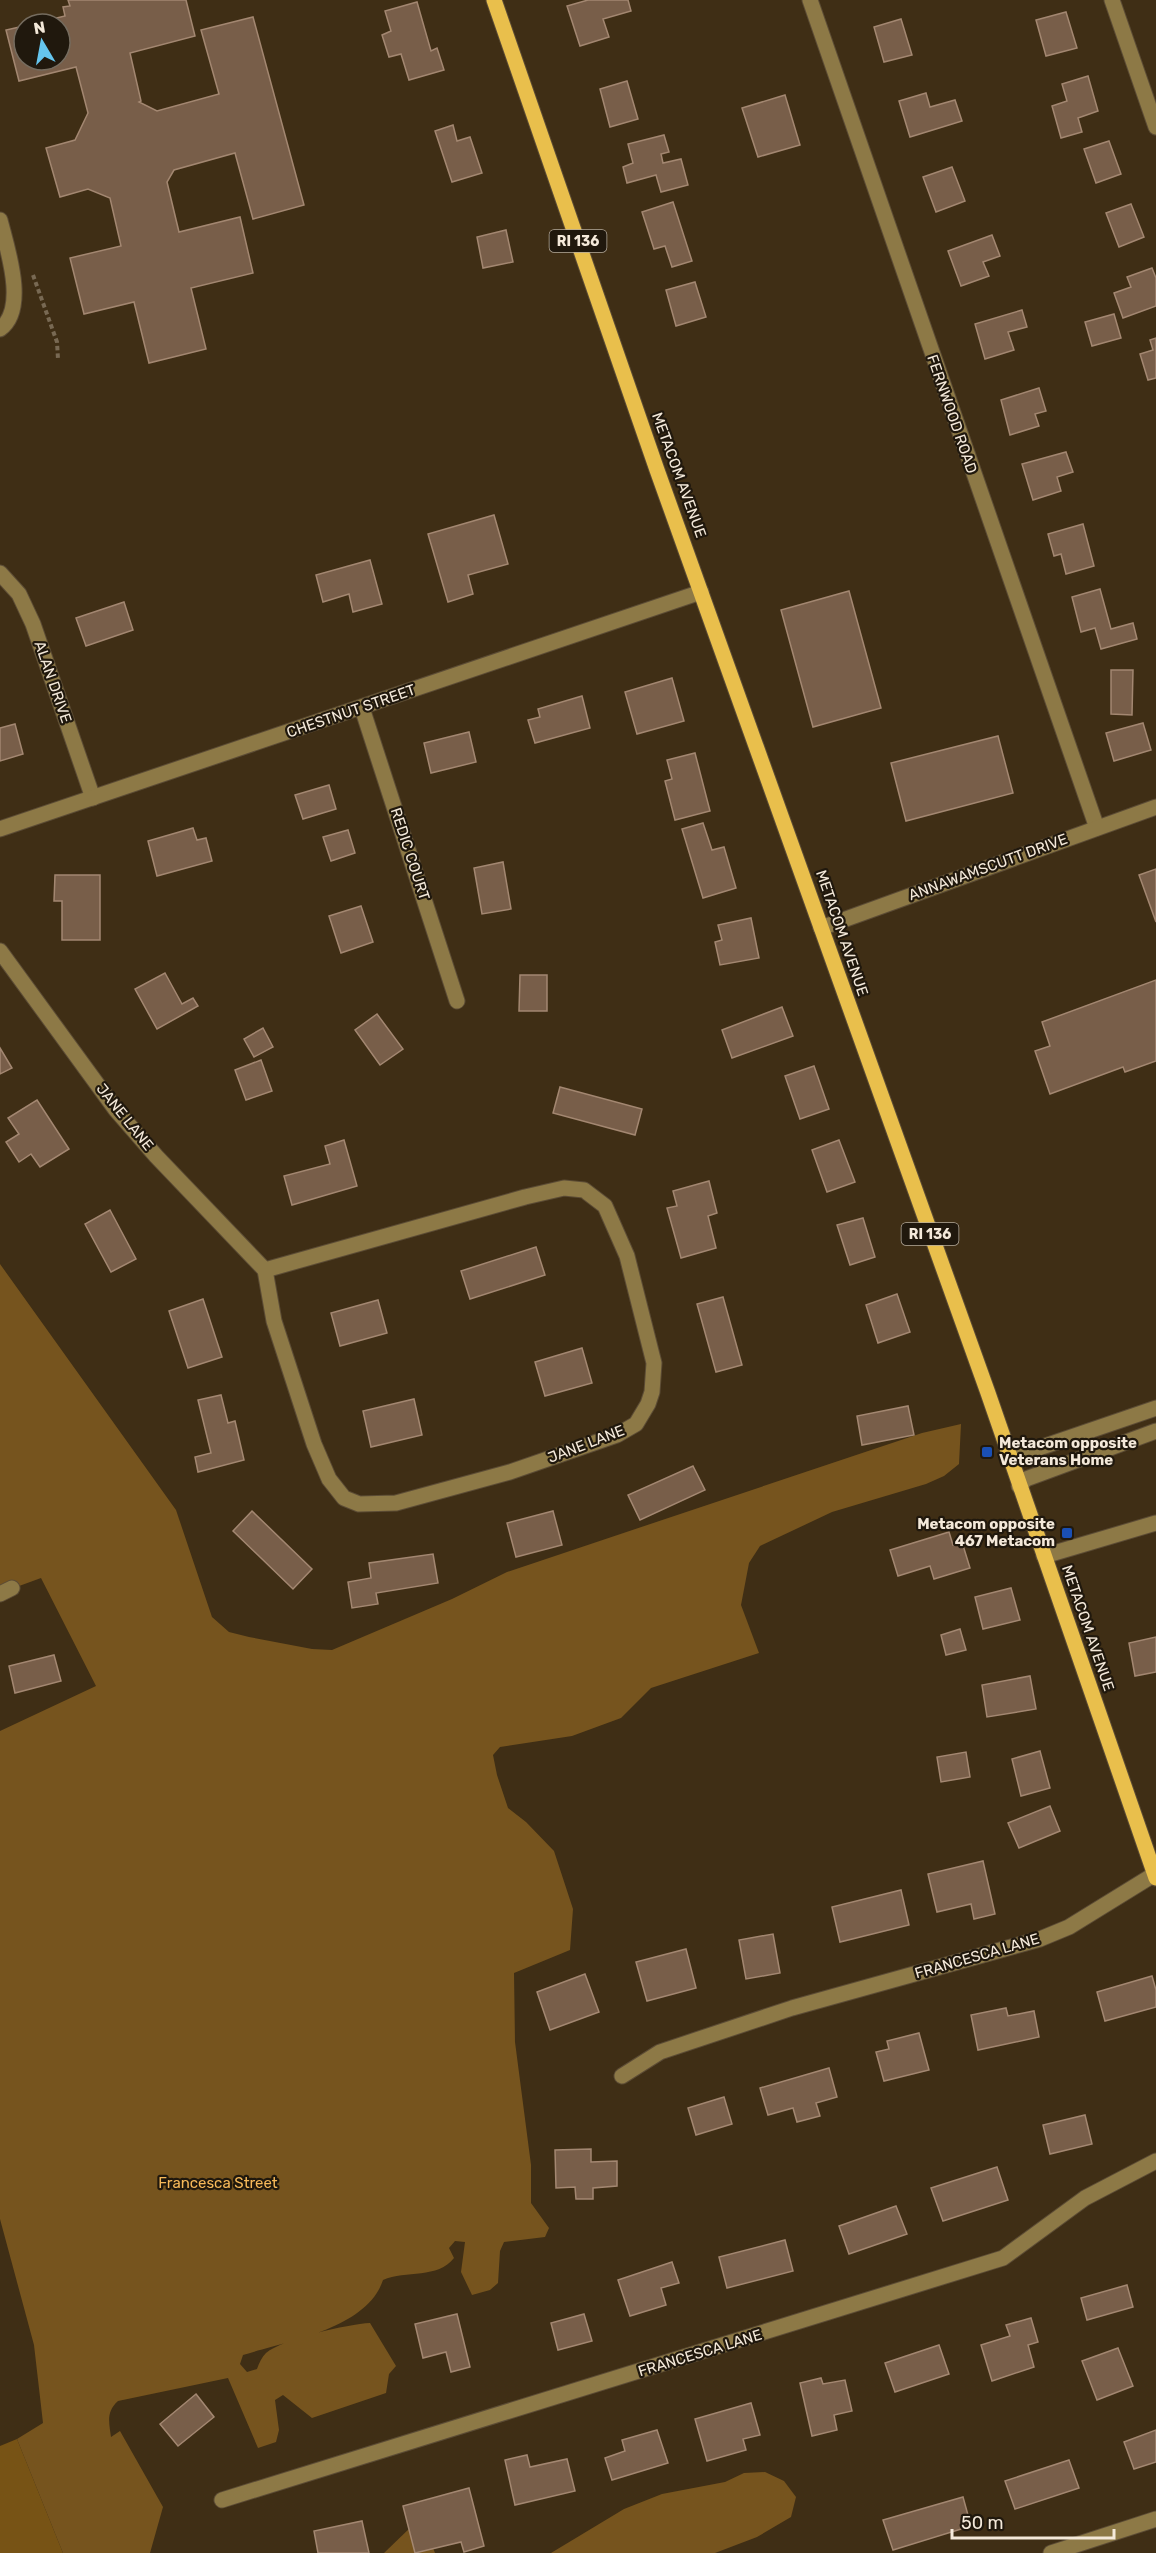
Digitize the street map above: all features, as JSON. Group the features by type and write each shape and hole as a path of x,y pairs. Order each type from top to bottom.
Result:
{"main road":[{"name":"METACOM AVENUE","path":"494,0 701,592 1010,1458 1155,1876"}],"street":[{"name":"FERNWOOD ROAD","path":"810,0 1097,828"},
{"path":"1112,0 1156,127"},
{"path":"0,220 11,267 14,306 10,320 0,329"},
{"name":"ALAN DRIVE","path":"0,573 19,594 33,624 93,798"},
{"name":"CHESTNUT STREET","path":"0,829 701,592"},
{"name":"REDIC COURT","path":"362,708 457,1001"},
{"name":"ANNAWAMSCUTT DRIVE","path":"821,928 1156,807"},
{"name":"JANE LANE","path":"0,951 116,1110 156,1156 266,1270 274,1321 314,1444 329,1479 344,1498 359,1504 396,1503 510,1472 617,1435 636,1424 652,1392 654,1363 623,1246 605,1206 584,1190 564,1188 525,1197 266,1270"},
{"path":"1010,1458 1156,1408"},
{"path":"1019,1486 1026,1479 1156,1431"},
{"path":"1044,1556 1156,1523"},
{"name":"FRANCESCA LANE","path":"622,2076 660,2052 792,2008 1040,1939 1069,1926 1155,1876"},
{"name":"FRANCESCA LANE","path":"222,2500 1003,2258 1085,2198 1156,2161"},
{"path":"1051,2553 1156,2519"}],"path":[{"path":"11,267 30,269 48,310 57,342 58,359"}],"shaded area":[{"path":"17,2439 63,2553 0,2553 0,2446"}],"green space":[{"name":"Francesca Street","path":"0,1264 176,1510 212,1617 229,1632 312,1649 332,1650 452,1599 507,1572 922,1433 961,1424 959,1464 944,1476 926,1484 832,1512 760,1546 749,1563 741,1605 759,1653 651,1688 621,1718 572,1736 500,1747 493,1755 508,1808 526,1822 554,1851 573,1909 570,1950 514,1973 515,2042 531,2165 531,2203 549,2228 545,2237 504,2242 500,2251 498,2283 490,2290 472,2295 461,2272 465,2242 455,2241 449,2248 454,2258 447,2265 431,2272 383,2280 374,2297 361,2310 343,2322 317,2333 370,2323 396,2366 389,2374 386,2393 312,2418 283,2395 275,2400 279,2430 276,2442 258,2448 228,2378 118,2401 110,2413 111,2437 120,2431 163,2507 150,2553 63,2553 17,2439 43,2423 34,2345 0,2219 0,1731 96,1686 41,1578 0,1593","holes":["285,2343 266,2353 257,2369 247,2372 240,2364 243,2355"]},
{"path":"765,2472 784,2481 796,2497 791,2517 757,2537 715,2553 551,2553 624,2509 662,2494 725,2482 744,2473"},
{"path":"412,2526 435,2553 384,2553"}],"building":[{"path":"68,0 186,0 195,36 130,53 141,101 139,102 157,111 219,94 201,30 253,17 304,205 253,219 235,153 174,170 167,182 179,232 240,217 253,273 191,288 206,349 149,363 134,302 84,314 70,258 121,246 110,198 88,189 60,197 46,148 75,140 88,113 76,67 72,68 72,12 64,12 63,7 70,6"},
{"path":"588,0 628,0 631,11 603,19 609,37 580,46 567,6"},
{"path":"417,2 431,51 437,48 444,70 409,80 401,54 389,57 382,35 391,31 385,11"},
{"path":"1066,12 1077,48 1046,56 1036,20"},
{"path":"901,19 912,55 884,62 874,27"},
{"path":"12,29 12,54 6,30"},
{"path":"17,72 56,72 19,81"},
{"path":"1088,76 1098,111 1078,118 1082,132 1061,138 1052,106 1067,101 1062,84"},
{"path":"627,81 638,119 610,127 600,89"},
{"path":"926,93 930,107 955,100 962,121 910,137 899,101"},
{"path":"785,95 800,145 758,157 742,108"},
{"path":"453,125 457,141 470,137 482,173 452,182 435,131"},
{"path":"664,135 669,152 661,154 663,163 681,159 688,185 661,192 656,175 627,183 623,167 633,163 628,144"},
{"path":"1109,141 1121,174 1096,183 1084,149"},
{"path":"952,167 965,201 936,212 923,177"},
{"path":"673,202 692,261 672,267 665,246 654,249 642,212"},
{"path":"1131,204 1144,237 1119,247 1106,213"},
{"path":"506,230 513,262 483,268 477,237"},
{"path":"992,235 1000,256 983,262 989,276 961,286 948,251"},
{"path":"1152,268 1156,278 1156,306 1123,318 1114,293 1131,287 1127,277"},
{"path":"695,282 706,317 676,326 666,290"},
{"path":"1022,310 1027,327 1008,332 1014,350 985,359 975,324"},
{"path":"1114,314 1121,338 1092,346 1085,322"},
{"path":"1156,338 1156,378 1148,380 1140,354 1153,350 1150,340"},
{"path":"1039,388 1046,411 1035,414 1039,426 1010,435 1001,400"},
{"path":"1066,452 1073,472 1057,477 1061,491 1033,500 1022,464"},
{"path":"494,515 508,564 468,575 473,594 448,602 428,534"},
{"path":"1083,524 1094,566 1066,574 1061,554 1054,556 1048,534"},
{"path":"370,560 382,604 353,612 349,594 323,602 316,575"},
{"path":"1100,589 1111,629 1133,623 1137,639 1101,649 1095,628 1081,632 1072,597"},
{"path":"849,591 881,708 813,727 781,610"},
{"path":"124,602 133,630 86,646 76,618"},
{"path":"1111,670 1133,670 1132,715 1111,714"},
{"path":"672,678 684,721 637,734 625,692"},
{"path":"582,696 590,728 535,743 528,720 540,717 538,709"},
{"path":"1143,723 1151,750 1114,761 1106,733"},
{"path":"15,724 23,754 0,761 0,728"},
{"path":"469,732 476,762 431,773 424,743"},
{"path":"998,736 1013,793 906,821 891,763"},
{"path":"695,753 710,811 675,820 665,781 672,779 667,760"},
{"path":"329,785 336,809 303,819 295,795"},
{"path":"703,823 712,850 724,847 736,888 703,898 682,829"},
{"path":"193,828 197,840 206,838 212,861 157,876 148,841"},
{"path":"348,830 355,853 331,861 323,837"},
{"path":"503,862 511,909 482,914 474,868"},
{"path":"1156,869 1156,922 1139,875"},
{"path":"55,875 100,875 100,940 62,940 62,901 54,901"},
{"path":"361,906 373,942 341,953 329,916"},
{"path":"751,918 759,958 720,965 715,942 722,940 718,925"},
{"path":"165,973 182,1004 193,998 198,1006 157,1029 135,989"},
{"path":"520,975 547,975 547,1011 519,1011"},
{"path":"1156,980 1156,1061 1125,1072 1123,1067 1050,1094 1035,1051 1050,1046 1042,1022"},
{"path":"782,1007 793,1036 732,1058 722,1030"},
{"path":"377,1014 403,1049 380,1065 355,1030"},
{"path":"263,1028 273,1047 254,1057 244,1039"},
{"path":"0,1048 12,1068 0,1074"},
{"path":"261,1060 272,1091 246,1100 235,1070"},
{"path":"814,1066 829,1109 800,1119 785,1076"},
{"path":"560,1087 642,1109 635,1135 553,1113"},
{"path":"37,1100 69,1149 40,1167 31,1154 19,1162 6,1142 19,1134 8,1118"},
{"path":"344,1140 357,1186 292,1205 284,1176 330,1164 325,1146"},
{"path":"839,1140 855,1182 827,1192 812,1150"},
{"path":"709,1181 717,1213 708,1216 716,1248 681,1258 667,1208 677,1206 673,1191"},
{"path":"110,1210 136,1259 111,1272 85,1224"},
{"path":"863,1218 875,1257 850,1265 837,1225"},
{"path":"536,1247 545,1275 470,1299 461,1271"},
{"path":"897,1294 910,1332 878,1343 866,1305"},
{"path":"723,1297 742,1365 716,1372 697,1304"},
{"path":"203,1299 222,1357 188,1368 169,1311"},
{"path":"378,1300 387,1333 340,1346 331,1313"},
{"path":"582,1348 592,1383 545,1396 535,1362"},
{"path":"221,1395 228,1423 235,1421 244,1460 198,1472 195,1457 211,1453 198,1400"},
{"path":"414,1399 422,1435 371,1447 363,1411"},
{"path":"908,1406 914,1435 862,1445 857,1416"},
{"path":"693,1466 705,1490 640,1520 628,1495"},
{"path":"252,1511 312,1569 293,1589 233,1531"},
{"path":"553,1511 562,1545 516,1557 507,1523"},
{"path":"949,1532 953,1545 962,1542 970,1568 934,1579 930,1566 898,1576 890,1550"},
{"path":"433,1554 438,1583 376,1593 378,1604 352,1608 348,1582 371,1578 369,1563"},
{"path":"1011,1588 1020,1620 983,1629 975,1597"},
{"path":"960,1629 966,1650 946,1655 941,1635"},
{"path":"1156,1637 1156,1672 1135,1676 1129,1643"},
{"path":"54,1655 61,1681 15,1693 9,1666"},
{"path":"1030,1676 1036,1709 987,1717 982,1685"},
{"path":"1040,1751 1050,1788 1021,1796 1012,1759"},
{"path":"966,1752 970,1777 941,1782 937,1757"},
{"path":"1050,1806 1060,1831 1019,1848 1008,1823"},
{"path":"983,1861 995,1914 974,1919 971,1904 937,1912 928,1874"},
{"path":"901,1890 909,1925 840,1942 832,1907"},
{"path":"773,1934 780,1973 746,1979 739,1940"},
{"path":"686,1949 696,1988 647,2001 636,1962"},
{"path":"585,1974 599,2012 550,2030 537,1992"},
{"path":"1152,1976 1156,1990 1156,2007 1105,2021 1097,1992"},
{"path":"1006,2008 1008,2016 1034,2011 1039,2037 978,2050 971,2015"},
{"path":"919,2033 929,2070 884,2081 876,2052 889,2049 887,2041"},
{"path":"829,2068 837,2097 816,2103 820,2116 797,2122 793,2108 768,2115 760,2088"},
{"path":"724,2097 732,2124 696,2135 688,2108"},
{"path":"1085,2115 1092,2144 1050,2154 1043,2125"},
{"path":"591,2149 591,2162 617,2161 617,2186 593,2188 593,2199 576,2199 575,2187 556,2188 555,2150"},
{"path":"997,2167 1008,2200 943,2221 931,2188"},
{"path":"896,2206 907,2234 849,2254 839,2226"},
{"path":"785,2240 793,2271 727,2288 719,2257"},
{"path":"672,2262 679,2283 661,2288 666,2305 630,2316 618,2280"},
{"path":"1127,2285 1133,2307 1087,2320 1081,2298"},
{"path":"457,2314 470,2367 451,2372 446,2352 423,2358 415,2324"},
{"path":"584,2314 592,2341 558,2350 551,2323"},
{"path":"1031,2318 1038,2342 1028,2345 1034,2367 992,2381 981,2345 1010,2336 1006,2325"},
{"path":"939,2345 949,2374 895,2392 885,2363"},
{"path":"1118,2348 1133,2386 1097,2400 1082,2361"},
{"path":"821,2378 823,2384 845,2380 852,2411 834,2415 837,2430 812,2436 800,2383"},
{"path":"196,2394 214,2417 178,2446 160,2424"},
{"path":"751,2403 760,2435 743,2439 746,2450 707,2461 695,2419"},
{"path":"657,2430 668,2463 612,2480 605,2458 625,2451 622,2440"},
{"path":"1156,2430 1156,2462 1134,2469 1124,2442"},
{"path":"527,2455 530,2467 567,2459 575,2491 515,2505 505,2460"},
{"path":"1069,2460 1079,2488 1015,2509 1005,2481"},
{"path":"469,2488 484,2546 464,2552 461,2542 415,2553 403,2506"},
{"path":"963,2497 971,2526 893,2550 883,2520"},
{"path":"362,2521 369,2553 318,2553 314,2531"}],"place":[{"name":"Metacom opposite Veterans Home","path":"987,1452"},
{"name":"Metacom opposite 467 Metacom","path":"1067,1533"}]}
